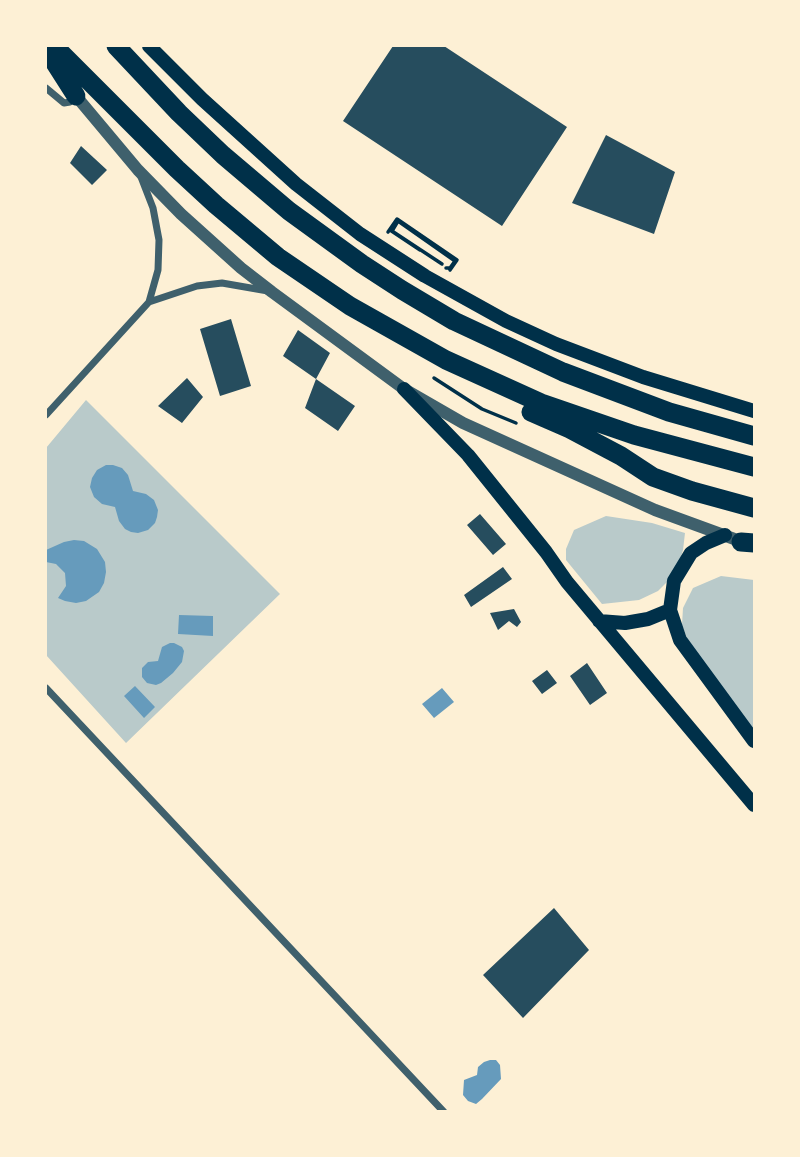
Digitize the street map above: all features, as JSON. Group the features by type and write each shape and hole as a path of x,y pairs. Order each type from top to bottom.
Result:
{"highway":[{"path":"54,46 216,205 278,257 350,306 446,360 541,403 634,435 754,467"},
{"path":"116,46 205,138 289,211 402,290 454,321 563,372 669,412 754,436"},
{"path":"46,49 76,96"},
{"path":"446,360 484,388 621,456 653,477 754,508"}],"main road":[{"path":"149,46 296,184 360,233 425,276 506,321 556,344 643,377 754,411"},
{"path":"404,389 468,454 599,621 754,805"},
{"path":"744,542 706,543 691,553 674,581 670,610 680,640 754,741"},
{"path":"599,621 625,623 648,619 670,610"}],"street":[{"path":"46,88 64,103 70,102 76,96 138,170 181,214 241,268 404,389 463,423 655,510 744,542"},
{"path":"46,415 149,302 158,270 159,240 153,208 138,170"},
{"path":"149,302 197,286 222,283 272,292"},
{"path":"46,688 444,1111"}],"path":[{"path":"397,220 392,231 450,270 456,261 397,220 390,230 450,271 457,260 397,220"},
{"path":"383,229 443,267 450,268 455,261 397,220"}],"shaded area":[{"path":"86,400 280,594 126,743 46,655 46,448"},
{"path":"606,516 652,523 685,533 676,573 658,591 639,600 602,604 566,560 566,549 574,530"},
{"path":"721,576 754,580 754,732 688,641 682,625 683,608 693,588"}],"water":[{"path":"106,465 122,468 128,475 133,491 146,494 154,500 158,510 157,517 148,530 138,533 125,529 119,521 115,507 102,504 94,497 90,487 92,478 97,470"},
{"path":"74,540 84,541 97,549 105,562 106,572 99,592 86,601 76,603 58,598 66,586 65,573 56,564 46,562 46,550"},
{"path":"179,615 213,616 213,636 178,634"},
{"path":"170,643 182,647 182,662 161,683 147,683 142,677 142,668 148,662 158,661 162,647"},
{"path":"135,686 155,707 144,718 124,696"},
{"path":"442,688 454,702 434,718 422,704"},
{"path":"490,1060 496,1060 500,1065 501,1079 476,1104 468,1101 463,1095 464,1080 477,1075 478,1067"}],"building":[{"path":"393,46 444,46 567,127 502,226 343,121"},
{"path":"606,135 675,172 654,234 572,203"},
{"path":"81,146 107,170 92,185 70,163"},
{"path":"231,319 251,386 220,396 200,329"},
{"path":"298,330 330,353 316,379 283,356"},
{"path":"187,378 203,397 182,423 158,406"},
{"path":"316,379 355,406 338,431 305,408"},
{"path":"480,514 506,544 493,555 467,525"},
{"path":"503,567 512,579 471,607 464,595"},
{"path":"514,609 521,622 517,627 509,621 498,630 490,613"},
{"path":"587,663 607,693 590,705 570,676"},
{"path":"547,670 557,683 542,694 532,681"},
{"path":"554,908 589,950 523,1018 483,975"}]}
